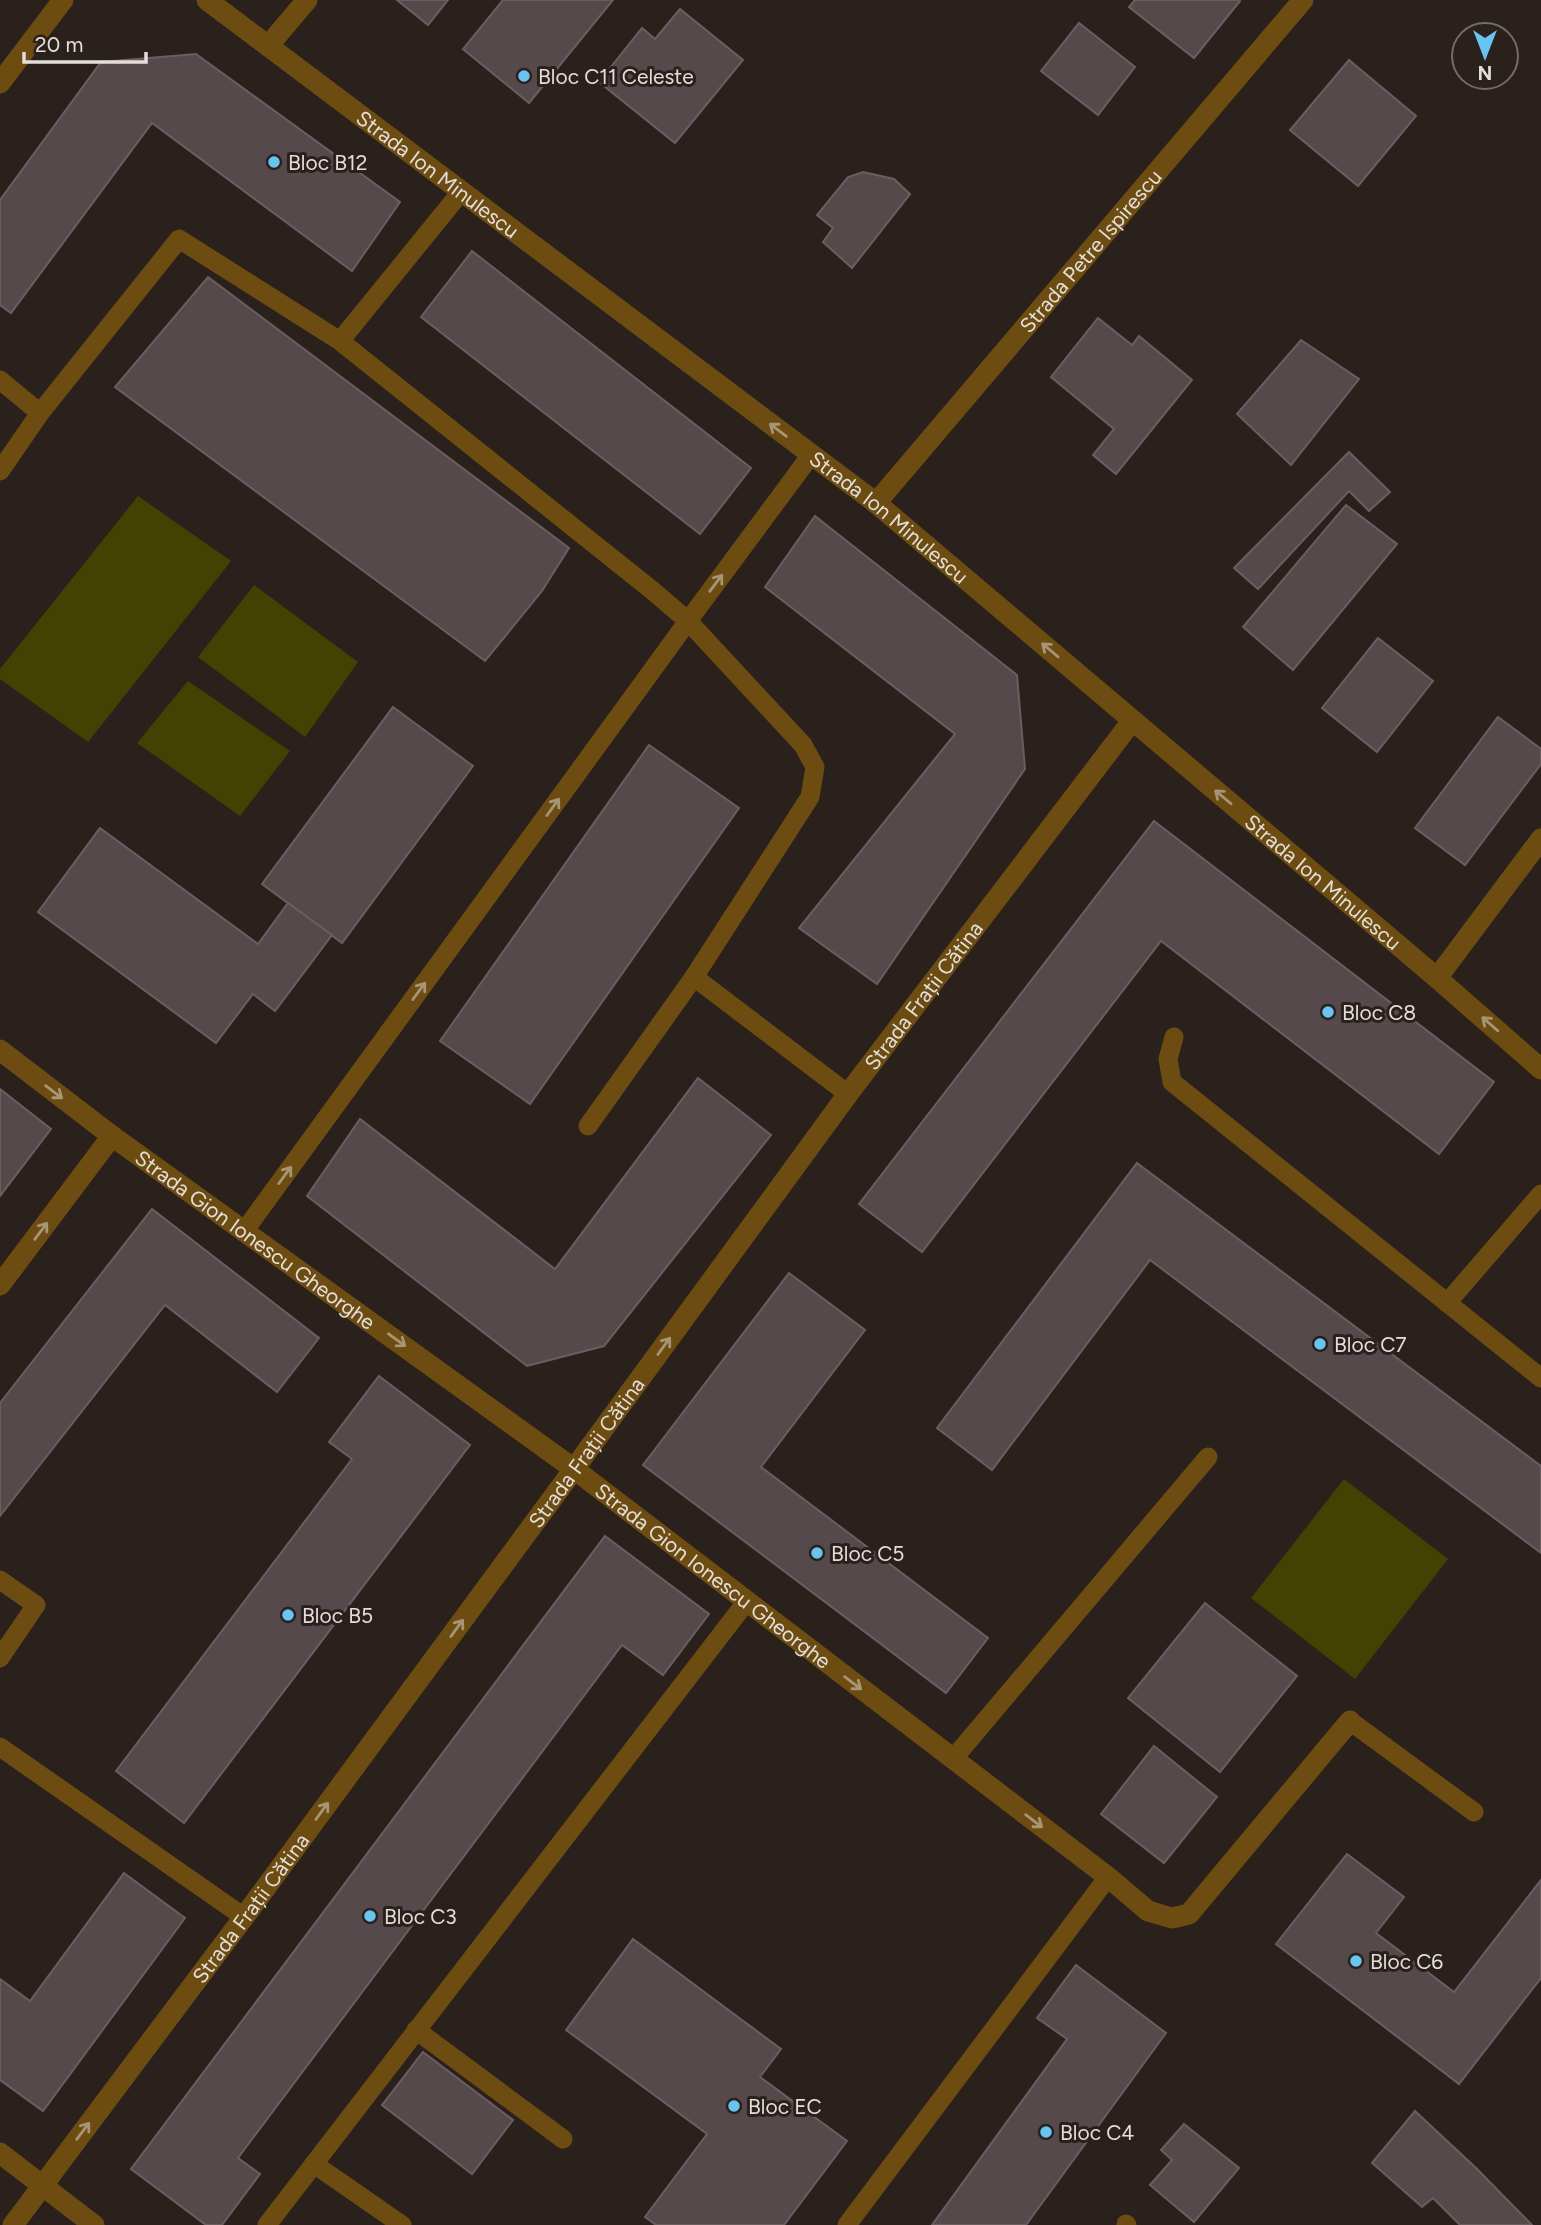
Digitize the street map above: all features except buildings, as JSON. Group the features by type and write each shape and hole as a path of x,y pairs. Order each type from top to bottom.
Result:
{"street":[{"path":"0,83 63,0"},
{"name":"Strada Ion Minulescu","path":"207,0 876,503 1541,1069"},
{"path":"268,46 307,0"},
{"name":"Strada Petre Ispirescu","path":"876,503 1303,0"},
{"name":"Strada Frații Cătina","path":"13,2225 575,1469 848,1094 1132,720"},
{"path":"1437,978 1541,839"},
{"name":"Strada Gion Ionescu Gheorghe","path":"0,1050 112,1136 575,1469 1108,1877 1148,1911 1172,1918 1189,1914 1350,1721"},
{"path":"0,1285 112,1136"},
{"path":"0,2154 94,2225"}],"lane":[{"path":"340,341 461,192"},
{"path":"0,471 40,413 179,239 340,341 688,621 803,745 815,767 810,797 694,978 587,1126"},
{"path":"0,380 40,413"},
{"path":"245,1230 811,455"},
{"path":"694,978 848,1094"},
{"path":"1174,1037 1168,1059 1172,1082 1541,1378"},
{"path":"1447,1303 1541,1194"},
{"path":"953,1759 1208,1457"},
{"path":"0,1580 36,1605 0,1658"},
{"path":"267,2225 747,1601"},
{"path":"1350,1721 1474,1812"},
{"path":"0,1747 244,1917"},
{"path":"847,2225 1108,1877"},
{"path":"416,2031 563,2138"},
{"path":"314,2164 402,2225"}],"shaded area":[{"path":"138,496 231,561 88,742 0,679 0,669"},
{"path":"254,585 358,662 305,737 198,657"},
{"path":"188,681 290,751 240,816 137,743"},
{"path":"1344,1479 1448,1559 1355,1679 1251,1598"}],"place":[{"name":"Bloc C11 Celeste","path":"524,76"},
{"name":"Bloc B12","path":"274,162"},
{"name":"Bloc C8","path":"1328,1012"},
{"name":"Bloc C7","path":"1320,1344"},
{"name":"Bloc C5","path":"817,1553"},
{"name":"Bloc B5","path":"288,1615"},
{"name":"Bloc C3","path":"370,1916"},
{"name":"Bloc C6","path":"1356,1961"},
{"name":"Bloc EC","path":"734,2106"},
{"name":"Bloc C4","path":"1046,2132"}]}
